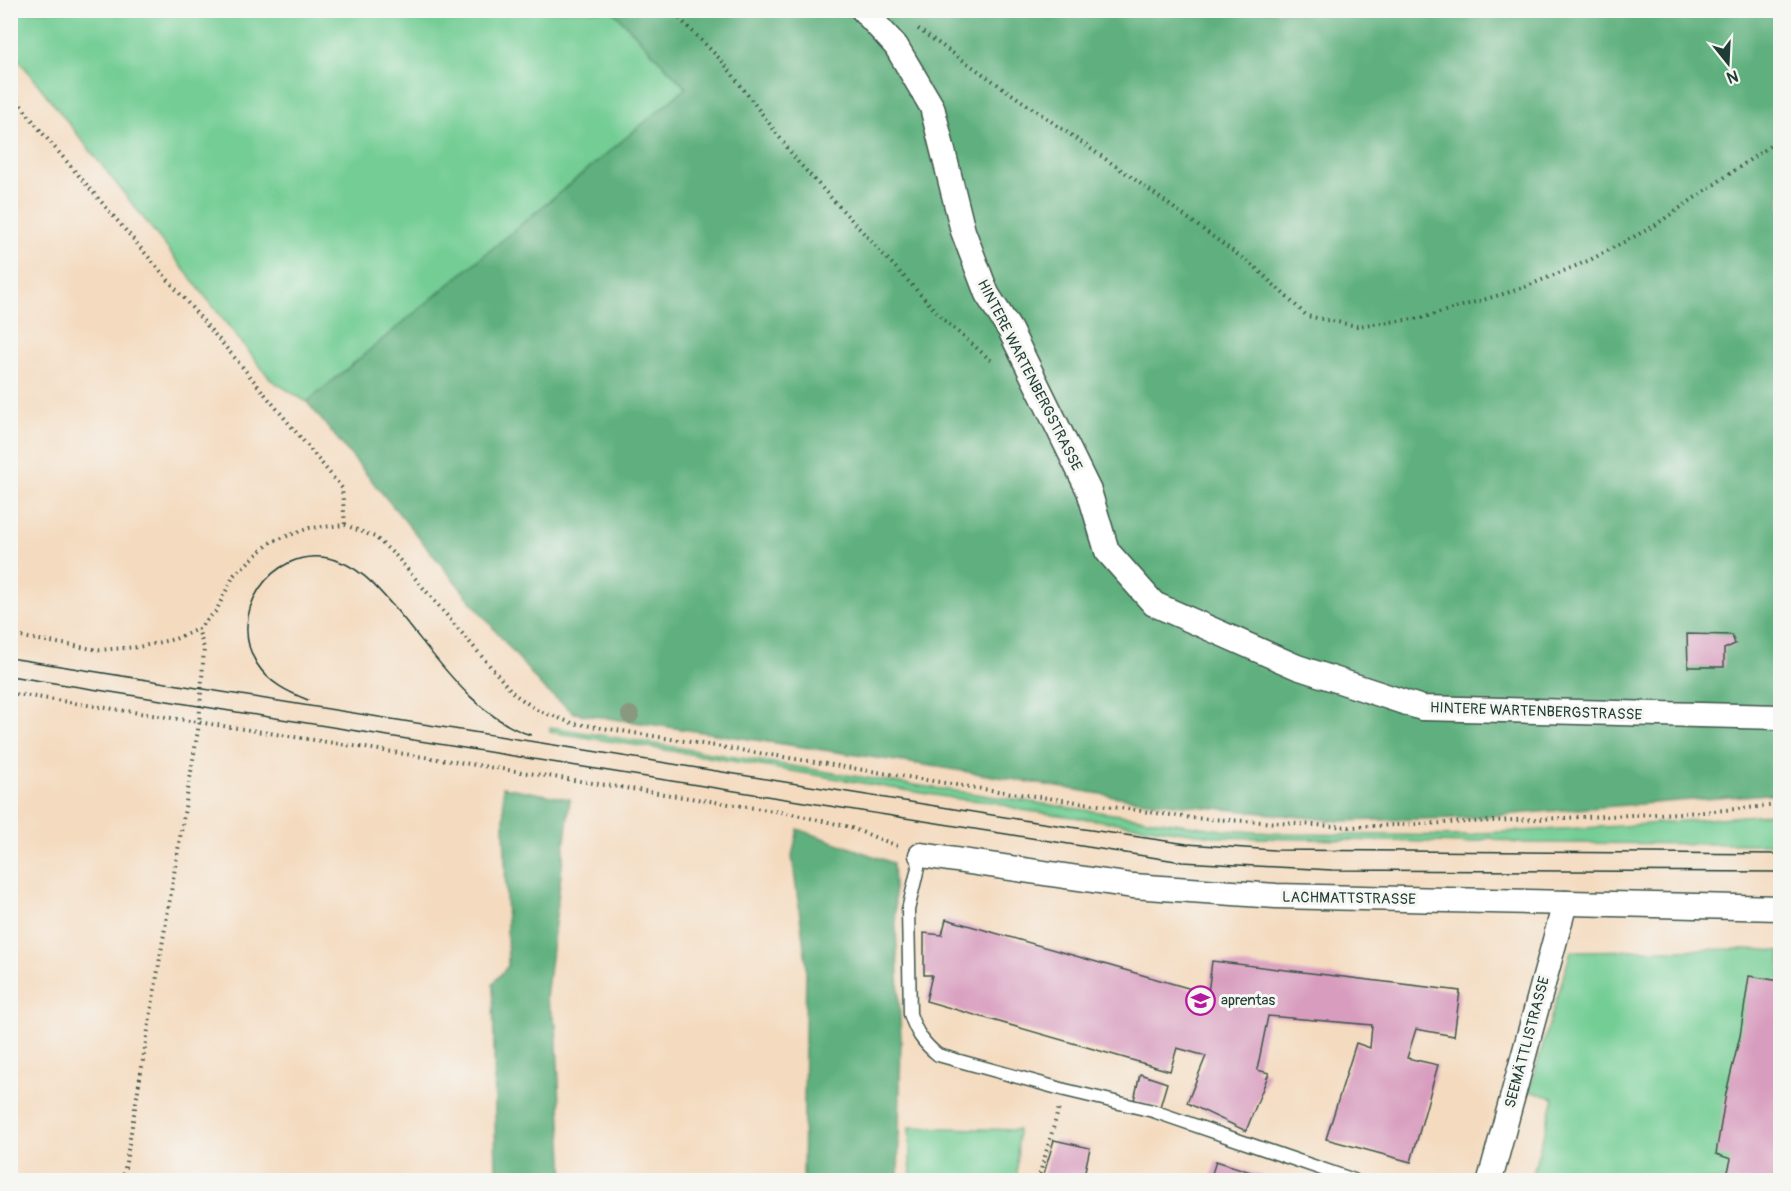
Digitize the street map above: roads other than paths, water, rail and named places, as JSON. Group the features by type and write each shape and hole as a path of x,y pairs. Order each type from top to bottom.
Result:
{"street":[{"name":"HINTERE WARTENBERGSTRASSE","path":"863,10 896,46 932,107 963,231 987,294 1010,330 1089,491 1107,551 1154,604 1297,667 1422,708 1780,717"},
{"name":"LACHMATTSTRASSE","path":"921,855 1133,886 1276,896 1780,908"},
{"name":"SEEMÄTTLISTRASSE","path":"1490,1180 1565,903"}],"lane":[{"path":"921,855 908,910 910,1014 914,1028 926,1045 938,1055 1065,1090 1153,1111 1354,1180"}],"tram line":[{"path":"308,700 280,686 262,671 249,645 247,625 251,606 260,588 272,574 288,563 307,557 328,558 357,570 372,583 455,681 490,714 531,735"},
{"path":"10,658 1029,821 1187,844 1274,850 1780,854"},
{"path":"10,676 1182,862 1332,870 1780,872"}],"place":[{"name":"aprentas","path":"1200,1000"}]}
